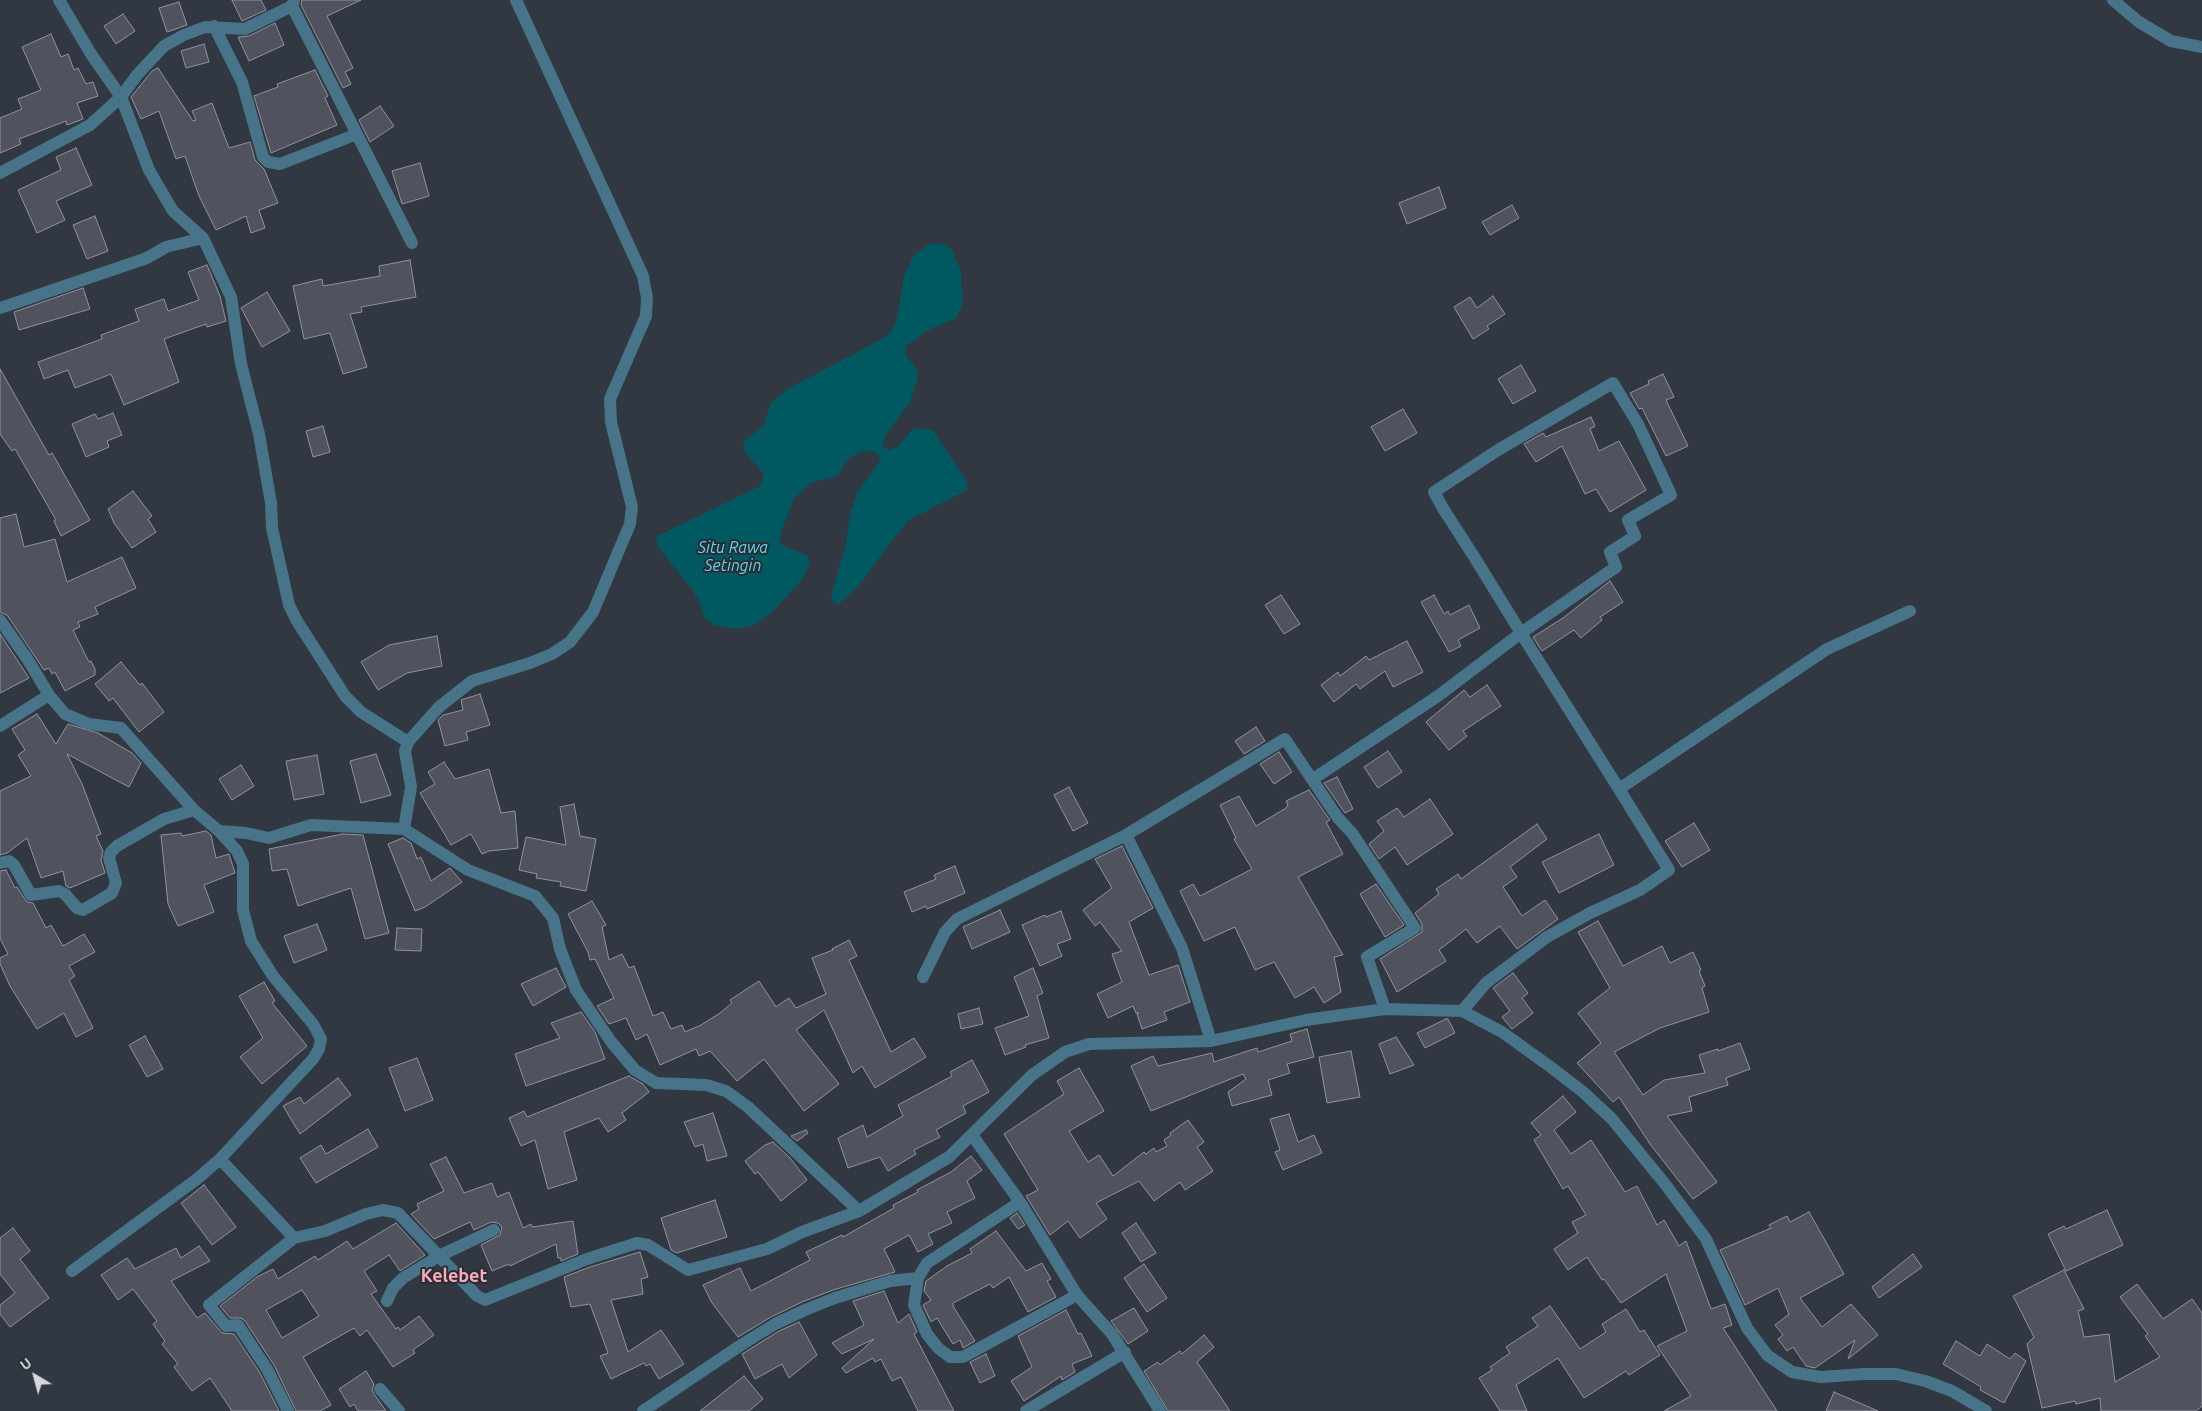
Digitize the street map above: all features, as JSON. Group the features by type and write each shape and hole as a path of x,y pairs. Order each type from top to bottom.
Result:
{"street":[{"path":"59,0 91,54 121,97 149,170 173,211 203,238 231,297 241,364 259,434 271,503 272,528 289,605 345,696 360,712 408,742"},
{"path":"404,829 411,787 405,751 408,742 439,707 472,681 537,660 552,654 570,642 593,612 630,524 632,507 611,422 610,399 646,316 647,298 643,276 516,0"},
{"path":"2113,0 2139,22 2171,41 2202,47"},
{"path":"0,173 90,125 121,97 136,75 164,46 184,35 214,26 239,30 245,29 293,3 412,243"},
{"path":"214,26 242,82 264,157 268,162 280,164 357,134"},
{"path":"0,308 147,258 166,246 203,238"},
{"path":"1313,779 1438,696 1521,633 1616,567 1610,552 1635,536 1628,520 1671,495 1638,424 1613,382 1498,450 1434,492 1521,633 1669,870 1640,890 1590,913 1547,937 1486,983 1462,1011"},
{"path":"1619,789 1827,648 1910,611"},
{"path":"0,620 28,660 49,695 65,714 88,724 121,728 194,810 219,831 237,851 243,864 243,910 251,942 273,976 313,1024 321,1039 319,1049 313,1059 220,1159 197,1179 72,1271"},
{"path":"0,726 49,695"},
{"path":"923,977 945,932 957,919 1126,835 1218,781 1282,739 1287,742 1338,818 1363,849 1415,928 1367,957 1385,1009"},
{"path":"0,863 9,861 14,865 31,895 59,891 65,894 77,908 83,910 90,908 112,893 116,883 109,858 110,852 164,819 194,810"},
{"path":"219,831 246,833 269,838 312,825 404,829 468,870 535,896 553,918 560,949 576,990 612,1043 635,1070 656,1083 706,1084 726,1091 748,1107 859,1211"},
{"path":"1126,835 1182,948 1210,1041"},
{"path":"288,1411 267,1369 238,1326 226,1326 209,1305 294,1238 325,1231 366,1214 383,1210 398,1213 420,1233 477,1296 485,1300 587,1259 637,1242 648,1245 688,1270 767,1249 802,1232 859,1211 949,1158 1032,1075 1065,1052 1089,1044 1210,1041 1314,1018 1385,1009 1462,1011 1502,1032 1583,1092 1612,1119 1665,1184 1706,1239 1747,1328 1767,1355 1792,1372 1821,1377 1896,1374 1925,1381 1952,1391 1986,1411"},
{"path":"972,1135 1020,1202 1077,1295 1112,1334 1160,1411"},
{"path":"220,1159 294,1238"},
{"path":"1020,1202 927,1264 918,1278 914,1305 927,1334 938,1348 950,1357 963,1357 1077,1295"},
{"path":"387,1301 393,1288 403,1278 439,1256 494,1230"},
{"path":"651,1409 741,1345 775,1324 836,1298 890,1282 918,1278"},
{"path":"1026,1411 1124,1352"},
{"path":"380,1389 399,1411"}],"water":[{"name":"Situ Rawa Setingin","path":"930,243 945,244 952,249 961,272 963,302 956,318 927,331 906,346 905,354 916,368 918,376 910,402 885,436 883,447 889,450 897,447 914,428 933,430 967,482 967,490 909,520 860,584 838,605 832,600 831,595 846,544 850,513 857,493 881,459 878,454 871,451 861,452 850,457 837,476 810,483 794,499 781,532 780,541 784,546 807,555 810,563 802,580 771,613 755,625 736,629 714,625 704,617 699,601 691,588 659,548 656,541 657,536 760,486 764,475 743,449 744,441 764,425 770,404 786,390 887,336 896,323 904,276 914,255"}],"building":[{"path":"232,0 261,0 266,10 242,21"},
{"path":"302,0 361,0 327,16 353,68 345,72 351,84 343,88 301,5"},
{"path":"179,2 187,25 167,32 159,8"},
{"path":"123,14 135,31 116,44 104,26"},
{"path":"275,23 284,45 249,61 238,37 249,36"},
{"path":"51,34 61,57 68,54 74,70 78,68 86,84 93,82 98,96 77,103 83,119 67,125 66,121 19,139 21,144 0,153 0,118 22,109 18,99 41,90 22,47"},
{"path":"204,44 209,62 186,68 181,51"},
{"path":"158,68 193,121 196,120 192,111 212,103 229,148 250,142 255,160 264,169 278,203 259,210 265,228 251,233 246,216 216,230 199,196 185,156 176,159 159,111 141,119 131,97 152,71"},
{"path":"315,70 328,96 325,98 337,125 271,153 254,96 278,87 277,84"},
{"path":"380,106 394,126 370,142 359,120"},
{"path":"76,148 92,185 56,201 65,220 37,233 18,190 61,170 56,157"},
{"path":"420,163 429,196 402,204 392,171"},
{"path":"1439,187 1446,208 1407,224 1399,203"},
{"path":"1512,205 1519,218 1490,235 1482,222"},
{"path":"95,216 108,251 87,259 73,225"},
{"path":"410,260 416,297 361,307 362,312 350,314 367,367 343,374 330,333 304,339 293,286 322,279 323,286 380,276 379,266"},
{"path":"207,265 220,296 226,321 207,327 206,324 164,339 179,382 124,405 111,374 75,388 68,370 44,379 38,362 102,339 101,335 139,321 135,309 164,299 168,311 199,300 188,272"},
{"path":"83,288 90,309 19,330 14,312"},
{"path":"267,292 290,331 262,347 241,308"},
{"path":"1493,296 1505,314 1487,326 1489,329 1473,339 1454,307 1470,297 1477,308"},
{"path":"1521,365 1536,391 1513,404 1498,379"},
{"path":"0,369 49,455 52,453 90,520 61,536 54,521 56,520 15,449 12,451 0,434"},
{"path":"1663,374 1674,397 1666,400 1688,446 1666,456 1642,408 1639,409 1630,393 1649,384 1648,381"},
{"path":"1403,409 1417,433 1385,451 1371,427"},
{"path":"113,413 122,435 107,441 109,447 86,457 72,424 95,414 98,419"},
{"path":"1591,417 1595,426 1590,429 1599,451 1619,441 1646,490 1610,512 1596,489 1585,494 1562,446 1536,462 1524,444 1543,433 1546,437"},
{"path":"323,426 330,452 313,457 306,431"},
{"path":"133,491 152,516 148,519 156,532 132,548 114,523 108,509"},
{"path":"16,514 24,547 55,539 67,582 122,557 136,588 95,607 98,614 78,622 80,627 73,630 89,662 91,661 95,669 95,675 65,691 55,672 52,674 49,668 44,670 7,615 0,612 0,518"},
{"path":"1610,581 1623,602 1600,617 1602,620 1581,638 1574,630 1542,651 1533,637 1563,618"},
{"path":"1281,595 1300,624 1284,634 1265,605"},
{"path":"1434,595 1444,614 1448,611 1450,615 1469,605 1480,628 1458,640 1461,646 1449,652 1421,602"},
{"path":"0,634 29,678 0,693"},
{"path":"437,636 442,666 407,673 378,690 361,662 389,645"},
{"path":"1407,641 1423,672 1393,687 1385,671 1360,689 1356,684 1334,702 1321,685 1338,672 1340,676 1366,656 1369,660"},
{"path":"121,662 140,685 142,683 164,712 139,732 113,698 109,701 95,684"},
{"path":"1487,685 1501,706 1463,731 1467,736 1449,750 1426,722 1464,690 1470,697"},
{"path":"480,694 490,725 466,732 468,740 445,746 438,720 443,715 463,710 461,700"},
{"path":"37,714 56,744 68,724 98,733 132,753 141,763 129,787 67,754 82,784 101,834 96,836 103,851 101,860 105,873 70,888 66,886 63,871 41,878 27,838 7,853 0,855 0,791 31,776 18,755 25,750 12,729"},
{"path":"1256,727 1265,741 1244,754 1235,741"},
{"path":"1388,751 1402,772 1378,788 1364,767"},
{"path":"1279,752 1292,772 1274,784 1260,764"},
{"path":"376,754 391,795 361,803 350,761"},
{"path":"317,755 324,794 294,800 286,761"},
{"path":"444,762 455,779 489,769 501,813 515,811 518,848 489,851 482,854 471,834 451,845 420,793 435,784 428,772"},
{"path":"241,765 254,786 232,800 219,779"},
{"path":"1337,777 1353,809 1345,813 1324,783"},
{"path":"1069,787 1088,823 1073,831 1054,795"},
{"path":"1309,790 1330,820 1326,822 1343,854 1298,877 1343,955 1334,957 1341,992 1324,1003 1314,987 1295,998 1274,962 1255,970 1235,927 1204,941 1180,891 1193,884 1200,896 1252,869 1234,839 1236,838 1220,805 1239,796 1256,826 1286,808 1288,805 1286,801"},
{"path":"1430,799 1453,834 1407,865 1395,847 1379,859 1369,844 1384,831 1377,821 1397,808 1404,817"},
{"path":"574,804 580,836 596,839 586,891 560,886 561,882 536,878 537,874 519,870 526,837 566,845 560,807"},
{"path":"1694,823 1710,850 1682,867 1665,841"},
{"path":"1537,824 1547,839 1510,867 1517,877 1503,887 1522,916 1545,900 1558,919 1517,949 1500,926 1477,943 1466,929 1439,950 1446,961 1397,992 1380,959 1422,932 1422,924 1415,913 1439,894 1436,889 1458,874 1461,879"},
{"path":"206,831 211,835 216,858 229,854 235,873 204,885 214,912 178,926 168,904 161,835 181,833 182,836"},
{"path":"343,834 363,835 389,933 365,939 351,888 298,906 287,869 272,871 269,849"},
{"path":"1599,834 1614,865 1559,893 1542,862"},
{"path":"403,838 411,843 417,859 421,857 431,881 450,868 462,882 425,907 415,911 388,844"},
{"path":"1122,846 1153,908 1129,922 1149,975 1178,965 1190,1002 1164,1012 1167,1020 1142,1029 1137,1014 1139,1013 1136,1013 1133,1006 1108,1018 1097,994 1122,982 1112,954 1122,951 1100,922 1095,926 1083,910 1112,888 1095,859"},
{"path":"955,866 965,893 927,909 926,906 912,912 904,892 936,879 934,875"},
{"path":"6,870 15,888 17,887 27,902 33,903 46,928 51,925 63,946 84,934 95,952 69,966 75,976 69,980 93,1028 76,1037 64,1013 37,1029 10,986 0,964 0,958 8,954 0,938 0,871"},
{"path":"1376,884 1404,925 1385,937 1360,894"},
{"path":"592,901 606,925 602,927 609,960 622,954 629,968 634,966 653,1016 663,1012 671,1029 682,1025 685,1032 701,1025 732,1003 730,1000 759,981 776,1007 789,998 796,1008 826,994 812,958 833,950 849,940 857,956 849,960 891,1052 914,1038 926,1057 875,1088 862,1066 853,1073 824,1010 796,1030 839,1084 804,1111 764,1059 737,1081 710,1051 699,1056 696,1049 660,1065 647,1034 636,1040 626,1018 609,1024 597,1006 614,998 595,959 590,960 588,952 568,914"},
{"path":"1000,910 1010,932 972,949 963,927"},
{"path":"1061,911 1071,939 1057,944 1062,956 1040,966 1022,925 1045,915 1046,917"},
{"path":"1598,921 1623,966 1662,946 1670,963 1693,952 1701,970 1699,971 1705,986 1702,988 1709,1012 1660,1028 1614,1052 1643,1095 1664,1080 1705,1073 1699,1055 1740,1043 1750,1069 1726,1078 1728,1085 1689,1097 1692,1111 1667,1116 1717,1182 1693,1199 1650,1144 1619,1097 1613,1102 1577,1063 1601,1043 1578,1013 1610,988 1578,932"},
{"path":"317,924 327,950 294,963 284,936"},
{"path":"397,928 422,929 421,951 395,950"},
{"path":"556,968 566,987 533,1006 521,984"},
{"path":"1033,968 1043,993 1037,996 1049,1038 1025,1045 1026,1047 1005,1055 995,1028 1029,1016 1014,977"},
{"path":"1513,973 1528,993 1522,998 1533,1013 1512,1029 1502,1017 1510,1011 1493,988"},
{"path":"264,982 275,1001 272,1003 307,1046 262,1084 240,1057 263,1038 239,996"},
{"path":"979,1008 983,1024 961,1029 958,1014"},
{"path":"581,1012 595,1032 605,1059 526,1086 515,1054 560,1038 551,1023"},
{"path":"1448,1019 1455,1033 1425,1048 1417,1033"},
{"path":"1307,1029 1314,1057 1287,1064 1290,1073 1268,1080 1272,1095 1232,1106 1228,1092 1246,1079 1243,1074 1151,1111 1131,1066 1153,1056 1158,1066 1212,1053 1214,1062 1257,1048 1258,1052 1292,1041 1290,1034"},
{"path":"145,1036 163,1069 147,1077 129,1045"},
{"path":"1396,1037 1414,1065 1390,1074 1379,1044"},
{"path":"1351,1051 1360,1097 1327,1103 1319,1057"},
{"path":"417,1058 433,1100 405,1111 389,1068"},
{"path":"972,1060 989,1092 963,1106 966,1113 936,1130 940,1137 914,1150 916,1154 888,1171 880,1157 848,1168 838,1138 863,1125 867,1137 903,1116 898,1105 952,1076 950,1072"},
{"path":"1079,1068 1104,1111 1069,1131 1088,1162 1099,1155 1113,1176 1144,1152 1146,1154 1154,1148 1156,1152 1167,1146 1164,1140 1171,1135 1170,1133 1188,1120 1204,1142 1197,1147 1213,1171 1185,1190 1180,1182 1154,1201 1139,1181 1096,1203 1107,1219 1080,1238 1068,1221 1050,1235 1026,1196 1038,1190 1004,1134 1064,1094 1057,1081"},
{"path":"629,1076 643,1084 649,1092 622,1113 626,1120 608,1132 599,1118 564,1132 577,1180 548,1189 535,1140 521,1146 509,1118 524,1111 527,1117"},
{"path":"338,1078 351,1095 300,1134 283,1106 300,1097 304,1104"},
{"path":"1563,1096 1576,1112 1554,1130 1571,1154 1591,1140 1625,1192 1637,1186 1657,1225 1664,1220 1679,1246 1686,1241 1711,1309 1725,1304 1732,1325 1723,1328 1777,1411 1664,1411 1691,1396 1657,1346 1687,1331 1666,1274 1621,1303 1604,1279 1602,1280 1587,1257 1568,1270 1554,1249 1578,1233 1572,1222 1586,1215 1568,1186 1563,1189 1534,1140 1541,1135 1531,1123"},
{"path":"713,1113 727,1156 707,1161 703,1144 695,1147 684,1122"},
{"path":"1289,1114 1298,1142 1314,1135 1322,1153 1283,1170 1275,1152 1280,1150 1270,1119"},
{"path":"368,1129 378,1147 316,1183 300,1158 321,1145 326,1154"},
{"path":"806,1130 808,1133 797,1141 791,1136"},
{"path":"773,1142 790,1158 807,1180 781,1201 758,1172 755,1174 745,1161 765,1145"},
{"path":"971,1156 982,1170 967,1181 975,1198 947,1212 952,1223 928,1234 933,1244 918,1252 909,1235 884,1249 895,1272 833,1290 802,1302 771,1317 738,1337 712,1303 703,1285 740,1268 751,1291 810,1260 806,1252 842,1235 843,1237 894,1208 893,1205 951,1172"},
{"path":"446,1157 464,1193 492,1183 497,1197 509,1192 523,1228 531,1224 532,1227 573,1221 578,1254 561,1261 561,1258 558,1258 556,1244 510,1266 509,1264 492,1271 481,1245 500,1235 502,1227 498,1223 491,1222 474,1230 470,1222 434,1239 411,1214 419,1209 417,1204 444,1191 430,1164"},
{"path":"204,1185 236,1227 212,1245 181,1203"},
{"path":"715,1200 727,1237 677,1253 671,1250 661,1218"},
{"path":"2107,1210 2123,1245 2066,1271 2048,1234 2064,1226 2066,1229"},
{"path":"1809,1212 1844,1274 1800,1298 1822,1327 1851,1304 1878,1335 1848,1359 1855,1340 1815,1368 1806,1366 1793,1347 1787,1351 1778,1339 1783,1335 1775,1325 1789,1314 1778,1288 1745,1305 1720,1250 1771,1228 1769,1225 1787,1216 1790,1222"},
{"path":"1017,1213 1025,1225 1018,1229 1010,1218"},
{"path":"396,1223 425,1255 400,1271 389,1255 364,1271 377,1291 371,1294 396,1329 398,1327 400,1330 419,1316 434,1335 413,1350 415,1353 393,1367 367,1330 360,1336 354,1328 303,1357 331,1405 320,1411 296,1411 274,1365 245,1321 241,1318 230,1318 220,1306 257,1277 273,1269 278,1279 315,1256 318,1260 347,1241 353,1249","holes":["302,1290 319,1316 282,1338 266,1310"]},
{"path":"1136,1223 1156,1253 1141,1262 1122,1233"},
{"path":"13,1228 30,1251 20,1259 49,1298 10,1327 0,1314 0,1305 15,1293 0,1274 0,1238"},
{"path":"996,1231 1026,1271 1042,1263 1051,1279 1047,1281 1056,1297 1028,1312 1009,1277 993,1288 990,1284 953,1303 953,1306 975,1341 963,1348 960,1340 953,1344 937,1318 931,1322 923,1305 931,1300 924,1291 926,1281 947,1266 972,1253 970,1249"},
{"path":"199,1246 210,1261 171,1281 197,1318 205,1313 222,1333 234,1334 260,1373 279,1411 232,1411 210,1378 192,1391 174,1367 178,1364 162,1344 165,1341 153,1324 157,1321 133,1289 118,1300 101,1275 127,1258 135,1269 176,1248 181,1258"},
{"path":"640,1252 648,1277 641,1279 643,1294 611,1300 628,1352 661,1330 684,1364 659,1379 650,1364 646,1366 644,1363 611,1379 600,1356 608,1353 590,1304 571,1307 564,1277"},
{"path":"1913,1254 1922,1267 1879,1298 1872,1287"},
{"path":"1144,1264 1167,1298 1147,1312 1124,1278"},
{"path":"2064,1270 2084,1309 2078,1311 2084,1337 2109,1334 2115,1382 2160,1357 2145,1336 2148,1334 2120,1297 2137,1284 2163,1319 2192,1299 2202,1313 2202,1406 2196,1411 2101,1411 2100,1398 2076,1404 2075,1401 2042,1408 2027,1344 2034,1337 2013,1296"},
{"path":"884,1291 898,1323 909,1314 917,1332 914,1334 954,1411 918,1411 901,1377 892,1381 881,1359 875,1362 873,1358 846,1373 842,1368 874,1339 842,1354 832,1343 864,1325 853,1301"},
{"path":"1550,1306 1580,1349 1606,1332 1602,1324 1626,1309 1640,1332 1644,1330 1660,1355 1629,1375 1626,1371 1584,1398 1558,1358 1516,1385 1527,1411 1500,1411 1479,1378 1492,1370 1490,1367 1510,1353 1506,1347 1538,1326 1532,1318"},
{"path":"1134,1308 1148,1331 1128,1344 1111,1321"},
{"path":"1066,1310 1078,1334 1081,1333 1092,1356 1072,1364 1075,1372 1062,1380 1061,1376 1024,1401 1011,1381 1032,1367 1018,1336"},
{"path":"799,1322 817,1355 789,1378 782,1364 755,1379 742,1354 779,1331"},
{"path":"1204,1335 1214,1347 1197,1362 1230,1411 1168,1411 1144,1371 1158,1362 1160,1365 1180,1351 1182,1354"},
{"path":"1956,1341 1980,1356 1987,1344 2010,1359 2015,1353 2026,1361 2004,1403 1980,1390 1981,1387 1943,1364"},
{"path":"986,1354 995,1376 980,1383 970,1362"},
{"path":"366,1371 374,1384 372,1390 374,1394 386,1411 358,1411 354,1404 350,1407 339,1389"},
{"path":"744,1376 763,1399 749,1411 700,1411"},
{"path":"1834,1392 1878,1411 1826,1411"}],"district":[{"name":"Kelebet","path":"454,1276"}]}
